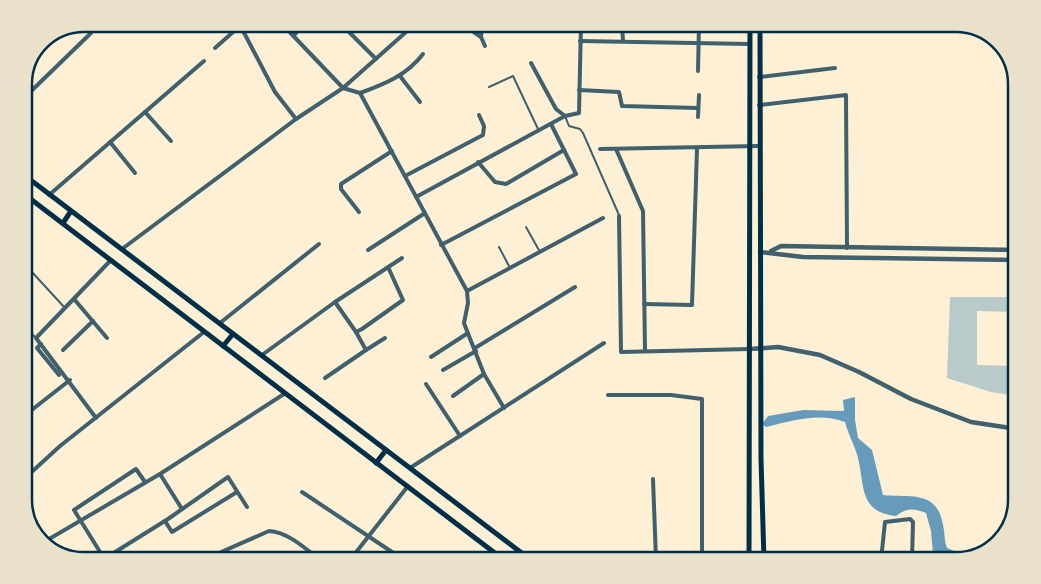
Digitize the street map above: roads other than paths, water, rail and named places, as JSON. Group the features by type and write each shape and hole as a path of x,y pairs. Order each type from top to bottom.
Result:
{"main road":[{"path":"748,552 750,33"},
{"path":"760,33 759,146 764,552"},
{"path":"33,182 520,552"},
{"path":"33,202 493,552"},
{"path":"63,223 71,212"},
{"path":"223,346 233,334"},
{"path":"376,463 386,450"}],"street":[{"path":"33,89 91,33"},
{"path":"215,48 232,33"},
{"path":"245,33 275,92 296,119"},
{"path":"350,33 376,59"},
{"path":"122,249 296,119 343,88 405,33"},
{"path":"475,33 481,37"},
{"path":"481,33 484,46"},
{"path":"416,197 565,116 579,113 580,33"},
{"path":"623,33 623,41"},
{"path":"698,70 699,33"},
{"path":"294,35 343,88 360,92 400,76 416,63 423,54"},
{"path":"580,40 750,44"},
{"path":"49,195 204,61"},
{"path":"532,63 556,108 565,116"},
{"path":"759,77 835,68"},
{"path":"400,76 420,102"},
{"path":"579,90 619,92 622,106 698,108"},
{"path":"360,92 467,291 468,303 464,323 484,374 504,408"},
{"path":"698,95 698,118"},
{"path":"759,105 846,95 847,248"},
{"path":"145,112 171,141"},
{"path":"405,176 483,135 484,126 479,114"},
{"path":"441,245 576,174 551,124"},
{"path":"110,142 135,173"},
{"path":"600,148 696,149 759,146"},
{"path":"616,149 643,211 645,350"},
{"path":"644,304 692,305 696,149"},
{"path":"478,162 495,182 506,184 564,150"},
{"path":"359,212 341,189 341,184 392,151"},
{"path":"368,250 425,213"},
{"path":"619,216 621,352 778,348 820,355 912,399 971,422 1008,428"},
{"path":"467,291 603,218"},
{"path":"220,323 319,244"},
{"path":"760,252 771,251 781,246 1008,250"},
{"path":"771,251 780,255 803,257 1008,260"},
{"path":"262,355 335,302 402,258"},
{"path":"96,418 70,380 36,338 111,260"},
{"path":"356,332 403,300 388,267"},
{"path":"443,370 575,288"},
{"path":"74,299 107,338"},
{"path":"335,302 366,350"},
{"path":"63,350 93,321"},
{"path":"33,471 96,418 204,332"},
{"path":"431,357 468,333"},
{"path":"325,378 386,338"},
{"path":"410,468 604,343"},
{"path":"41,344 37,348 59,375"},
{"path":"454,396 484,374"},
{"path":"33,409 70,380"},
{"path":"426,384 460,436"},
{"path":"51,540 160,474 284,394"},
{"path":"608,395 671,395 702,399 702,552"},
{"path":"100,552 74,510 136,469 146,482"},
{"path":"160,474 182,509"},
{"path":"117,552 228,477 246,507"},
{"path":"653,479 656,552"},
{"path":"357,552 408,486"},
{"path":"165,521 172,532 237,492"},
{"path":"302,492 393,552"},
{"path":"882,552 885,522 910,519 913,522 912,552"},
{"path":"223,552 269,531 276,532 294,541 309,552"}],"lane":[{"path":"489,87 513,76 539,131"},
{"path":"565,116 569,126 580,129 583,133 619,216"},
{"path":"526,227 540,252"},
{"path":"499,247 510,268"},
{"path":"33,273 65,308"},
{"path":"33,335 36,338"}],"water":[{"path":"855,397 855,420 858,438 872,450 883,495 912,496 928,500 940,513 947,548 957,552 933,552 931,531 926,513 910,510 896,516 884,514 870,504 863,488 857,454 845,422 835,419 815,418 795,420 766,427 762,424 768,416 803,410 844,411 843,400"}]}
